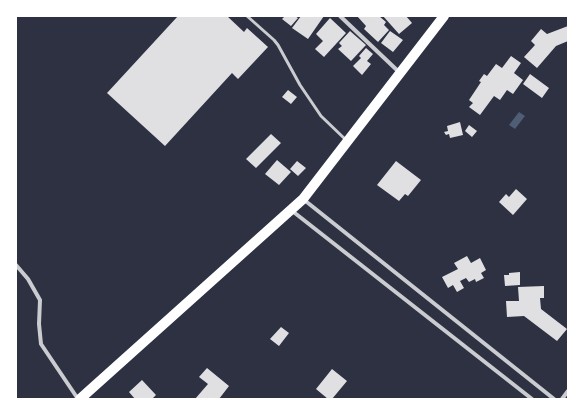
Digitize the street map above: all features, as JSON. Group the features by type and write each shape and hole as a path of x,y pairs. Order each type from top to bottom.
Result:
{"main road":[{"path":"79,399 303,199 444,16"}],"street":[{"path":"340,16 400,74"},
{"path":"303,199 554,399"},
{"path":"291,210 532,399"},
{"path":"16,265 28,279 40,300 39,324 41,344 79,399"},
{"path":"562,399 568,391"}],"lane":[{"path":"247,16 274,40 300,85 321,116 347,141"}],"water":[{"path":"519,112 525,116 515,129 509,125"}],"building":[{"path":"178,16 227,16 244,32 247,28 268,47 238,79 232,73 165,146 107,93"},
{"path":"285,16 295,16 298,18 291,26 282,19"},
{"path":"301,16 324,16 308,39 292,28"},
{"path":"357,16 379,16 386,22 384,25 389,30 378,42 364,29 366,26"},
{"path":"383,16 406,16 412,23 399,34"},
{"path":"330,18 346,33 324,57 315,49 323,41 316,34"},
{"path":"568,26 568,41 556,46 537,68 524,57 535,45 531,41 541,29 547,34"},
{"path":"350,31 366,45 351,61 338,49 342,46 339,43"},
{"path":"390,31 403,40 393,52 381,43"},
{"path":"366,48 373,54 367,61 371,64 362,75 353,66 361,58 359,56"},
{"path":"511,56 521,63 514,73 523,80 513,94 507,90 500,100 494,96 480,115 469,107 473,103 469,100 481,82 479,81 484,74 487,76 496,64 502,68"},
{"path":"530,74 549,88 542,98 523,84"},
{"path":"288,90 297,97 291,104 282,97"},
{"path":"460,122 463,135 450,138 449,134 446,135 444,132 448,131 447,126"},
{"path":"469,125 477,131 472,137 465,131"},
{"path":"271,134 281,143 256,168 246,159"},
{"path":"277,160 291,172 279,185 265,174"},
{"path":"297,161 306,168 298,176 290,169"},
{"path":"396,161 421,180 408,196 405,194 399,201 377,185"},
{"path":"516,189 527,199 513,215 499,202 506,194 509,197"},
{"path":"467,256 471,263 480,258 486,270 481,273 484,278 476,282 475,279 469,282 466,278 460,281 464,288 457,292 453,285 448,288 442,277 458,269 454,263"},
{"path":"520,272 520,285 505,286 504,275"},
{"path":"544,286 544,298 540,298 541,309 567,329 557,341 524,316 507,317 506,301 519,301 518,287"},
{"path":"281,327 289,333 279,346 270,339"},
{"path":"207,368 229,386 219,399 195,399 208,384 199,377"},
{"path":"332,369 347,381 332,399 328,399 316,389"},
{"path":"142,380 156,395 152,399 135,399 129,392"}]}
